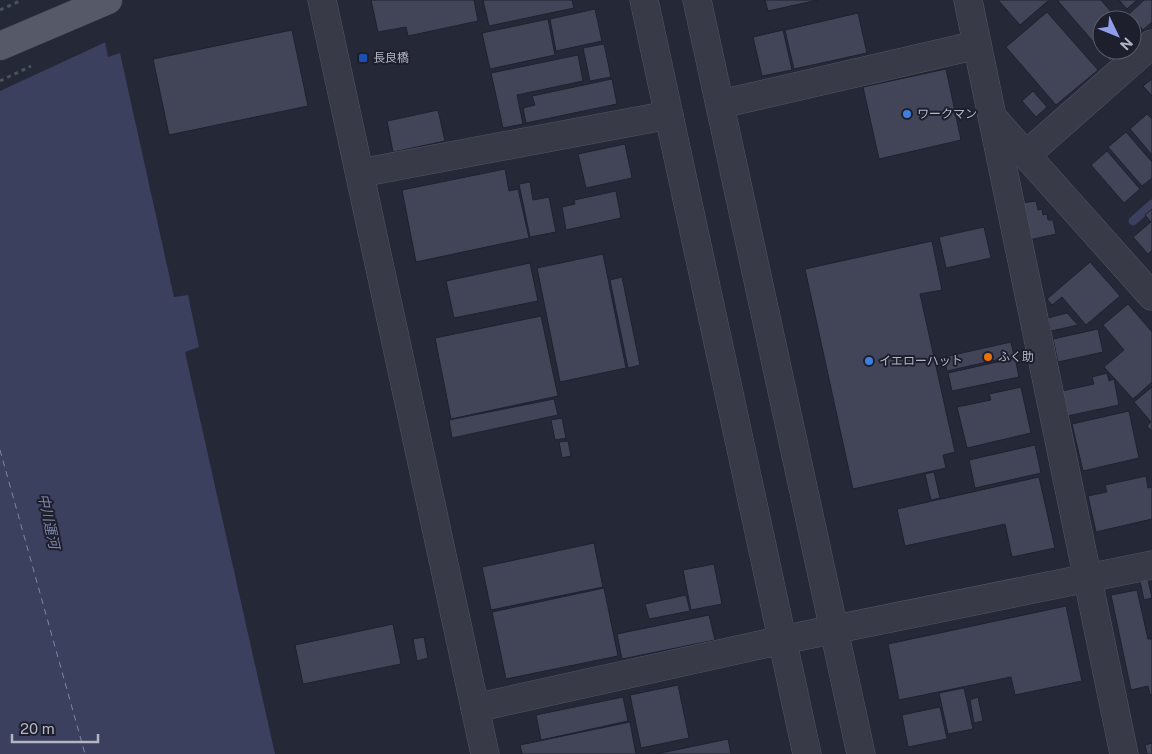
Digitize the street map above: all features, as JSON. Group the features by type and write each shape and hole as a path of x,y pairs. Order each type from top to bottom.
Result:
{"main road":[{"path":"0,46 108,0"}],"street":[{"path":"322,0 485,754"},
{"path":"644,0 807,754"},
{"path":"697,0 861,754"},
{"path":"968,0 1124,754"},
{"path":"721,104 977,44"},
{"path":"1026,155 1152,44"},
{"path":"360,173 669,115"},
{"path":"993,117 1152,296"},
{"path":"475,708 782,640 1152,565"}],"path":[{"path":"0,10 22,0"}],"water":[{"name":"中川運河","path":"0,0 97,0 108,57 120,53 174,297 188,295 199,347 185,352 275,754 0,754"}],"pier":[{"path":"0,0 100,0 108,41 0,91"}],"building":[{"path":"371,0 474,0 478,21 408,36 406,27 378,32"},
{"path":"483,0 572,0 574,8 489,26"},
{"path":"765,0 818,0 768,11"},
{"path":"998,0 1049,0 1020,25"},
{"path":"1101,0 1110,10 1092,10 1092,40 1058,1"},
{"path":"1119,0 1137,0 1127,9"},
{"path":"1144,0 1152,0 1152,22 1143,30 1142,10 1133,10"},
{"path":"595,9 602,41 556,51 550,19"},
{"path":"1047,12 1098,70 1056,105 1006,47"},
{"path":"858,13 867,53 794,69 785,30"},
{"path":"548,19 555,55 490,69 482,33"},
{"path":"292,30 308,106 169,135 153,59"},
{"path":"783,30 792,70 762,76 753,37"},
{"path":"604,44 611,77 590,81 583,48"},
{"path":"578,55 583,81 517,95 523,124 503,128 491,73"},
{"path":"946,69 961,140 879,159 863,87"},
{"path":"612,79 617,104 526,123 523,108 535,105 532,96"},
{"path":"1152,79 1152,96 1143,86"},
{"path":"1033,91 1047,107 1036,117 1022,101"},
{"path":"438,110 445,141 393,152 387,121"},
{"path":"1147,114 1152,119 1152,155 1130,129"},
{"path":"1126,132 1152,162 1152,178 1142,186 1108,147"},
{"path":"625,144 632,178 586,188 578,154"},
{"path":"1107,151 1140,189 1124,203 1091,165"},
{"path":"505,169 509,191 518,189 529,238 416,262 402,190"},
{"path":"530,182 533,200 549,197 556,232 530,237 519,184"},
{"path":"616,191 621,218 566,230 562,207 575,204 574,200"},
{"path":"1036,201 1038,210 1042,209 1043,215 1047,214 1048,220 1053,220 1056,234 1029,240 1022,203"},
{"path":"1152,209 1152,250 1148,254 1133,237 1151,222 1145,215"},
{"path":"984,227 991,258 946,268 939,237"},
{"path":"932,241 942,290 920,294 955,452 943,455 946,468 853,489 805,269"},
{"path":"603,254 626,368 560,382 537,268"},
{"path":"1090,262 1120,296 1086,325 1062,297 1052,305 1047,299"},
{"path":"530,263 538,301 454,318 446,281"},
{"path":"622,277 640,365 628,368 610,280"},
{"path":"1128,304 1152,332 1152,382 1133,399 1104,367 1124,350 1103,325"},
{"path":"1067,313 1078,325 1051,331 1048,318"},
{"path":"541,316 558,396 451,419 435,338"},
{"path":"1098,329 1103,352 1058,362 1053,339"},
{"path":"1011,342 1014,356 947,371 944,357"},
{"path":"1015,358 1019,377 952,391 948,373"},
{"path":"1107,373 1109,381 1114,379 1119,405 1067,416 1062,391 1094,384 1092,377"},
{"path":"1021,387 1031,433 967,448 957,407 991,400 989,394"},
{"path":"1152,387 1152,431 1147,426 1151,422 1134,402"},
{"path":"554,399 558,415 452,438 449,420"},
{"path":"1129,411 1139,458 1083,471 1072,424"},
{"path":"562,418 566,438 555,440 551,420"},
{"path":"568,441 571,456 562,458 559,442"},
{"path":"1035,445 1041,473 975,488 969,460"},
{"path":"934,472 940,498 931,500 925,474"},
{"path":"1146,476 1148,488 1152,487 1152,519 1096,532 1088,496 1107,492 1105,485"},
{"path":"1039,477 1055,548 1012,557 1005,524 905,546 897,509"},
{"path":"594,543 603,587 491,610 482,567"},
{"path":"714,564 722,604 691,610 683,570"},
{"path":"1148,580 1152,598 1144,600 1140,581"},
{"path":"604,588 618,656 506,679 492,612"},
{"path":"1137,590 1148,639 1152,639 1152,694 1150,695 1148,686 1131,690 1111,595"},
{"path":"686,595 690,611 649,619 645,604"},
{"path":"1066,606 1082,681 1015,695 1011,677 899,700 888,644"},
{"path":"709,615 715,640 622,659 617,634"},
{"path":"393,624 401,664 303,684 295,645"},
{"path":"424,637 428,658 417,661 413,639"},
{"path":"678,685 689,738 641,748 630,695"},
{"path":"964,688 973,729 948,734 939,693"},
{"path":"623,697 628,721 541,740 536,715"},
{"path":"978,697 983,721 974,723 970,700"},
{"path":"940,707 947,739 908,747 902,715"},
{"path":"630,722 636,754 522,754 520,745"},
{"path":"728,739 731,754 656,754"},
{"path":"1152,743 1152,754 1147,754 1145,745"}],"waterway":[{"path":"1133,221 1152,204"}],"ferry route":[{"path":"0,450 85,754"}],"place":[{"name":"長良橋","path":"363,58"},
{"name":"ワークマン","path":"907,114"},
{"name":"ふく助","path":"988,357"},
{"name":"イエローハット","path":"869,361"}]}
